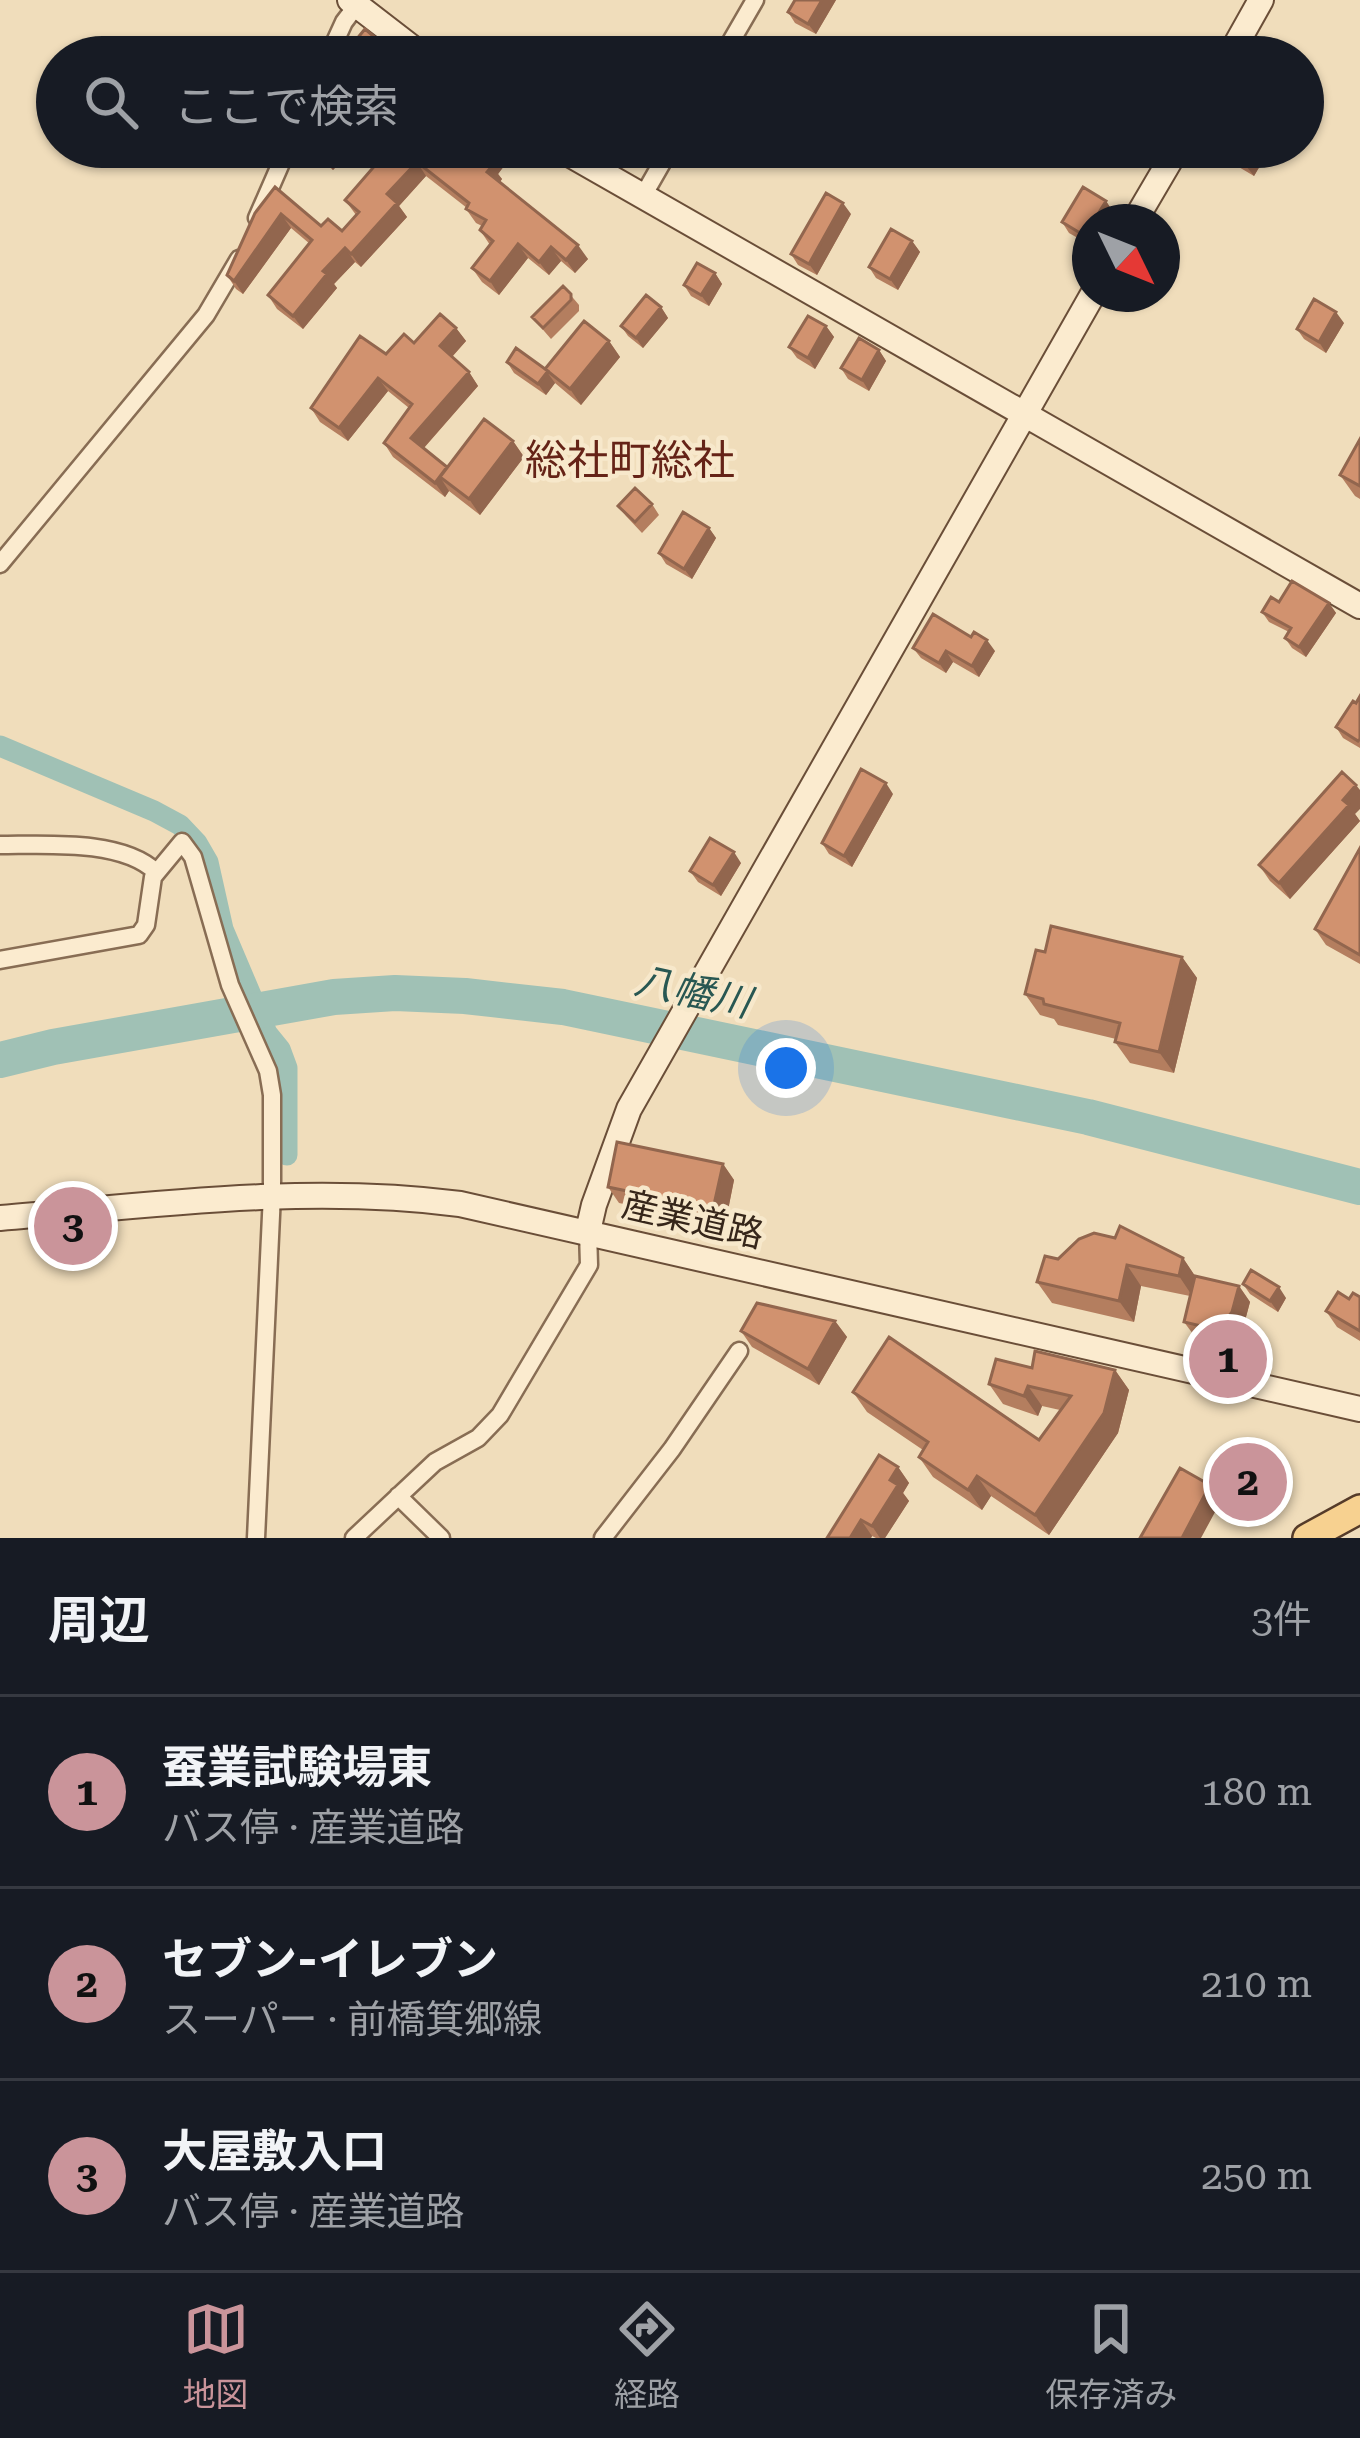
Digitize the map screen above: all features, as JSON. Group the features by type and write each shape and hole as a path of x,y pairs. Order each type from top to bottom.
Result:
{"main road":[{"path":"1307,1538 1360,1509"}],"street":[{"path":"734,36 754,0"},
{"path":"1241,36 1261,0"},
{"path":"338,36 353,3 396,36"},
{"path":"0,564 218,300 278,168"},
{"path":"594,168 1360,606"},
{"path":"643,196 659,168"},
{"path":"1145,204 1166,168"},
{"path":"354,1538 435,1462 478,1438 500,1414 589,1265 588,1231 619,1133 1083,312"},
{"path":"0,960 139,934 146,926 151,882 182,842 196,864 230,985 268,1072 272,1095 256,1538"},
{"path":"0,845 80,845 144,862 156,872"},
{"name":"産業道路","path":"0,1218 272,1194 403,1197 460,1204 1360,1409"},
{"path":"603,1538 739,1351"},
{"path":"398,1496 441,1538"}],"building":[{"path":"795,0 822,0 808,24 788,12"},
{"path":"373,168 411,168 387,194 397,203 351,254 345,248 323,271 327,274 293,316 268,295 312,240 281,214 234,281 227,275 255,213 275,187 321,226 328,219 342,231 359,212 345,200"},
{"path":"425,168 490,168 487,172 578,245 566,260 551,247 539,262 518,244 490,281 472,268 493,241 480,230 486,220 466,209 469,203"},
{"path":"1083,187 1106,201 1104,204 1073,204"},
{"path":"826,193 843,203 809,264 791,254"},
{"path":"1072,205 1072,228 1062,222"},
{"path":"891,229 912,241 890,279 869,267"},
{"path":"697,263 715,273 701,295 684,285"},
{"path":"563,286 571,300 543,328 532,317"},
{"path":"646,295 661,307 636,338 621,326"},
{"path":"1314,299 1336,312 1319,342 1297,329"},
{"path":"440,314 456,328 440,346 469,372 411,438 447,467 435,483 384,443 412,404 378,378 339,428 311,408 360,336 386,354 404,334 414,343"},
{"path":"808,316 826,326 808,358 789,347"},
{"path":"584,321 609,341 570,389 545,369"},
{"path":"859,338 879,350 862,380 841,368"},
{"path":"516,348 548,371 538,384 507,362"},
{"path":"484,419 513,441 469,499 440,477"},
{"path":"1360,439 1360,486 1340,475"},
{"path":"635,488 652,504 635,522 618,506"},
{"path":"683,512 709,528 684,569 659,553"},
{"path":"1292,581 1329,603 1299,647 1285,638 1291,628 1262,612 1271,597 1279,602"},
{"path":"933,614 971,637 974,632 987,640 972,666 946,651 939,663 913,648"},
{"path":"1360,696 1360,739 1358,741 1336,727"},
{"path":"861,769 886,783 844,856 822,843"},
{"path":"1342,772 1356,785 1343,800 1349,805 1279,883 1259,865"},
{"path":"710,838 734,852 713,885 690,871"},
{"path":"1360,848 1360,955 1315,929"},
{"path":"1051,926 1182,957 1159,1052 1115,1042 1120,1023 1044,1004 1043,999 1025,994 1036,950 1045,952"},
{"path":"617,1142 723,1164 713,1209 608,1187"},
{"path":"1120,1226 1183,1258 1179,1276 1127,1265 1119,1301 1037,1282 1045,1256 1058,1259 1079,1239 1094,1233 1115,1238"},
{"path":"1251,1270 1279,1287 1270,1301 1243,1284"},
{"path":"1195,1276 1239,1286 1232,1312 1218,1330 1184,1322"},
{"path":"1338,1292 1349,1299 1353,1293 1360,1297 1360,1331 1326,1311"},
{"path":"757,1303 835,1321 808,1369 741,1331"},
{"path":"889,1337 1039,1440 1071,1396 1028,1386 1024,1396 989,1384 996,1359 1032,1368 1035,1351 1115,1370 1104,1413 1035,1515 977,1476 968,1490 919,1457 928,1442 853,1392"},
{"path":"1243,1452 1274,1477 1253,1503 1222,1479"},
{"path":"879,1455 898,1467 890,1480 898,1485 872,1526 861,1520 850,1538 827,1538"},
{"path":"1180,1468 1210,1485 1182,1538 1140,1538"}],"waterway":[{"path":"0,746 154,811 180,825 197,843 208,862 223,929 287,1068 287,1155"},
{"name":"八幡川","path":"0,1060 334,997 465,996 563,1007 1088,1117 1360,1187"}],"place":[{"name":"大屋敷入口","path":"73,1226"},
{"name":"蚕業試験場東","path":"1228,1359"},
{"name":"セブン-イレブン","path":"1248,1482"}],"district":[{"name":"総社町総社","path":"630,460"}]}
